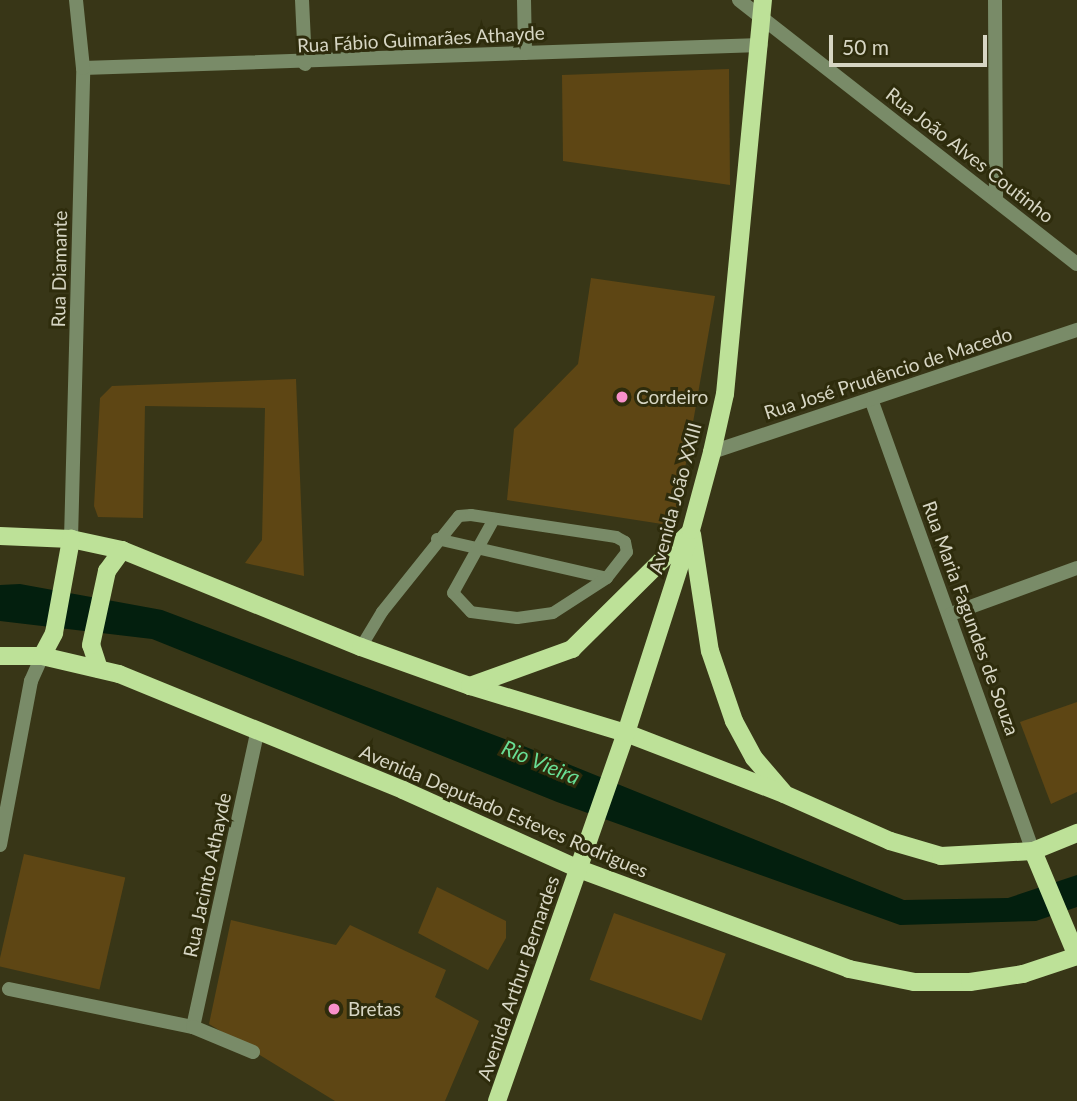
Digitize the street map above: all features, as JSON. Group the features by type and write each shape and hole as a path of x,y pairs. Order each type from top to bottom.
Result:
{"main road":[{"name":"Avenida João XXIII","path":"579,869 691,530 725,394 764,20 763,0"},
{"path":"470,686 572,649 602,625 691,530"},
{"path":"691,530 710,651 734,721 754,758 784,794"},
{"path":"0,536 71,539 122,550 360,647 470,686 625,733 784,794 890,841 941,856 1036,859 1077,834"},
{"path":"42,656 54,633 71,539"},
{"path":"99,669 91,646 107,571 122,550"},
{"name":"Avenida Deputado Esteves Rodrigues","path":"0,656 42,656 99,669 258,730 579,869 849,969 914,982 996,978 1075,951"},
{"path":"1036,859 1075,951"},
{"name":"Avenida Arthur Bernardes","path":"497,1101 579,869"}],"street":[{"name":"Rua Diamante","path":"71,539 83,68 76,0"},
{"path":"302,0 305,64"},
{"path":"524,0 525,53"},
{"name":"Rua João Alves Coutinho","path":"739,0 996,197 1077,264"},
{"path":"995,0 996,197"},
{"name":"Rua Fábio Guimarães Athayde","path":"83,68 305,64 525,53 761,46"},
{"name":"Rua José Prudêncio de Macedo","path":"712,452 1077,330"},
{"name":"Rua Maria Fagundes de Souza","path":"871,399 951,614 1036,859"},
{"path":"951,614 1077,568"},
{"path":"0,845 31,681 42,656"},
{"name":"Rua Jacinto Athayde","path":"193,1027 258,730"},
{"path":"9,989 193,1027 253,1052"}],"lane":[{"path":"360,647 437,539 459,516 494,519 616,537 625,542 627,552 607,578 553,613 517,618 471,612 453,593 494,519"},
{"path":"437,539 475,550 607,578"}],"water":[{"name":"Rio Vieira","path":"20,584 162,610 526,747 904,900 1008,898 1077,875 1077,907 1036,921 900,925 557,802 152,639 0,621 0,585"}],"building":[{"path":"729,69 730,185 563,161 562,75"},
{"name":"Cordeiro","path":"591,278 715,296 675,526 507,500 514,429 578,364"},
{"path":"296,379 304,576 245,563 262,540 265,408 145,406 143,518 98,517 94,506 100,398 112,386"},
{"path":"1077,702 1077,792 1051,804 1020,722"},
{"path":"24,854 125,877 99,989 0,966"},
{"path":"437,887 506,921 506,938 488,970 418,933"},
{"path":"614,913 726,954 702,1020 590,980"},
{"name":"Bretas","path":"231,920 336,945 350,925 446,970 435,997 479,1021 445,1101 335,1101 209,1024"}],"place":[{"name":"Cordeiro","path":"622,397"},
{"name":"Bretas","path":"334,1009"}]}
